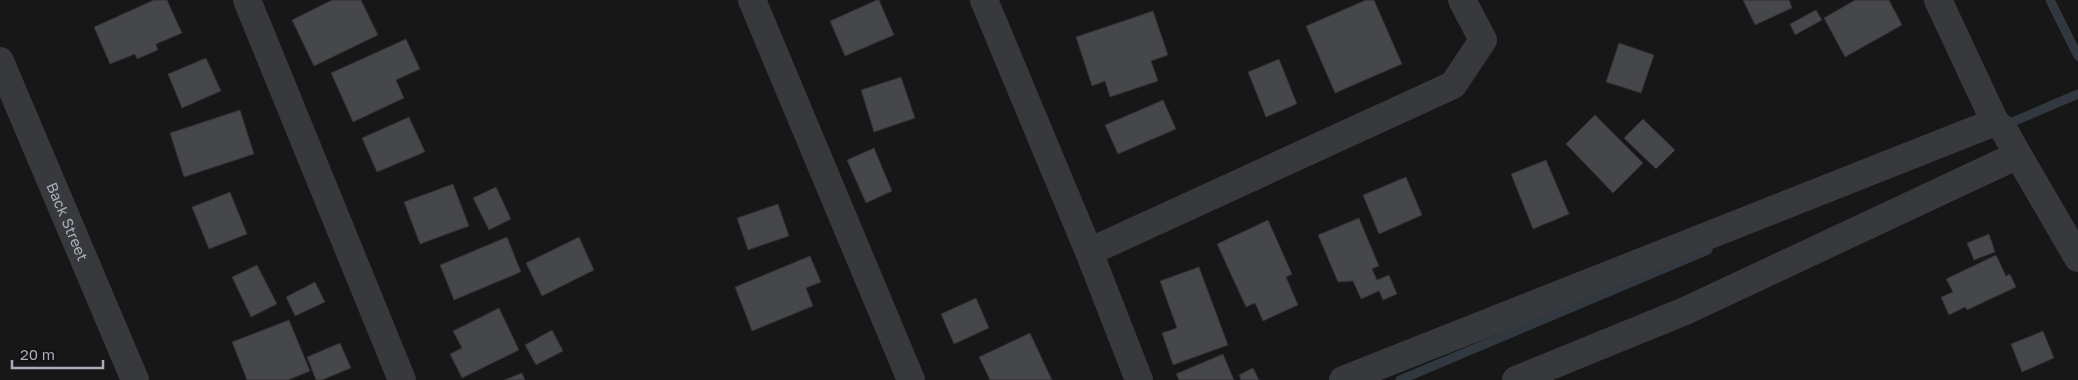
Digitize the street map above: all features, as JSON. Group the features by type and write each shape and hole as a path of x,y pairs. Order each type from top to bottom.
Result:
{"street":[{"path":"247,0 402,380"},
{"path":"752,0 911,380"},
{"path":"984,0 1140,380"},
{"path":"1089,252 1453,85 1483,40 1462,0"},
{"path":"1938,0 1995,122 2004,130 2078,258"},
{"name":"Back Street","path":"0,61 135,380"},
{"path":"1343,380 1995,122"},
{"path":"1516,380 1685,311 2018,156"}],"building":[{"path":"154,0 167,0 182,33 156,44 158,50 137,59 135,54 110,64 94,27"},
{"path":"332,0 361,0 378,35 314,66 292,20"},
{"path":"879,0 894,35 845,56 830,21"},
{"path":"1366,0 1374,0 1402,64 1335,93 1306,26"},
{"path":"1743,0 1789,0 1792,8 1755,25"},
{"path":"1855,0 1889,0 1902,25 1845,57 1824,18"},
{"path":"1816,10 1822,20 1795,35 1790,24"},
{"path":"1153,11 1168,55 1151,61 1158,81 1110,97 1105,81 1092,86 1076,37"},
{"path":"406,39 420,69 396,80 404,98 353,122 331,73"},
{"path":"1619,43 1654,55 1641,93 1606,82"},
{"path":"206,58 221,91 182,108 168,74"},
{"path":"1279,59 1297,104 1266,117 1248,72"},
{"path":"901,77 915,118 874,132 861,90"},
{"path":"1163,100 1176,129 1118,154 1105,125"},
{"path":"240,110 254,154 184,177 170,133"},
{"path":"1595,115 1643,163 1613,193 1566,144"},
{"path":"409,117 425,152 377,172 362,138"},
{"path":"1643,119 1675,150 1656,169 1624,138"},
{"path":"874,148 892,191 866,203 847,160"},
{"path":"1546,160 1569,214 1533,229 1511,174"},
{"path":"1406,177 1422,215 1379,234 1363,195"},
{"path":"453,184 469,226 420,244 404,202"},
{"path":"496,187 511,219 489,230 473,198"},
{"path":"230,192 247,234 209,249 192,207"},
{"path":"778,204 789,236 748,250 737,218"},
{"path":"1359,218 1379,266 1372,269 1377,280 1389,275 1397,294 1383,300 1379,291 1361,299 1353,281 1338,282 1318,235"},
{"path":"1268,220 1292,274 1286,277 1298,305 1263,321 1255,303 1246,307 1217,244"},
{"path":"1989,234 1995,252 1974,260 1967,243"},
{"path":"507,237 521,272 454,300 440,265"},
{"path":"579,237 594,270 542,296 526,263"},
{"path":"1996,255 2006,276 2010,274 2016,287 1967,310 1965,307 1949,315 1941,297 1953,292 1946,279"},
{"path":"810,256 821,282 806,288 813,306 752,331 735,287"},
{"path":"257,265 277,304 251,317 232,277"},
{"path":"1199,267 1228,345 1173,365 1162,333 1177,328 1160,281"},
{"path":"315,282 325,302 295,316 286,297"},
{"path":"976,298 989,328 954,344 941,314"},
{"path":"499,308 519,350 462,378 450,354 462,348 453,331"},
{"path":"289,320 310,371 288,380 247,380 232,342"},
{"path":"552,330 563,351 536,365 525,345"},
{"path":"2043,331 2054,358 2022,372 2011,344"},
{"path":"1030,333 1052,380 990,380 979,357"},
{"path":"340,343 351,368 322,380 316,380 307,357"},
{"path":"1223,354 1234,380 1179,380 1176,374"},
{"path":"1253,368 1259,380 1241,380 1239,375"},
{"path":"522,373 525,380 504,380"}],"waterway":[{"path":"2050,0 2078,56"},
{"path":"2003,126 2078,94"},
{"path":"1400,380 1708,250"}]}
